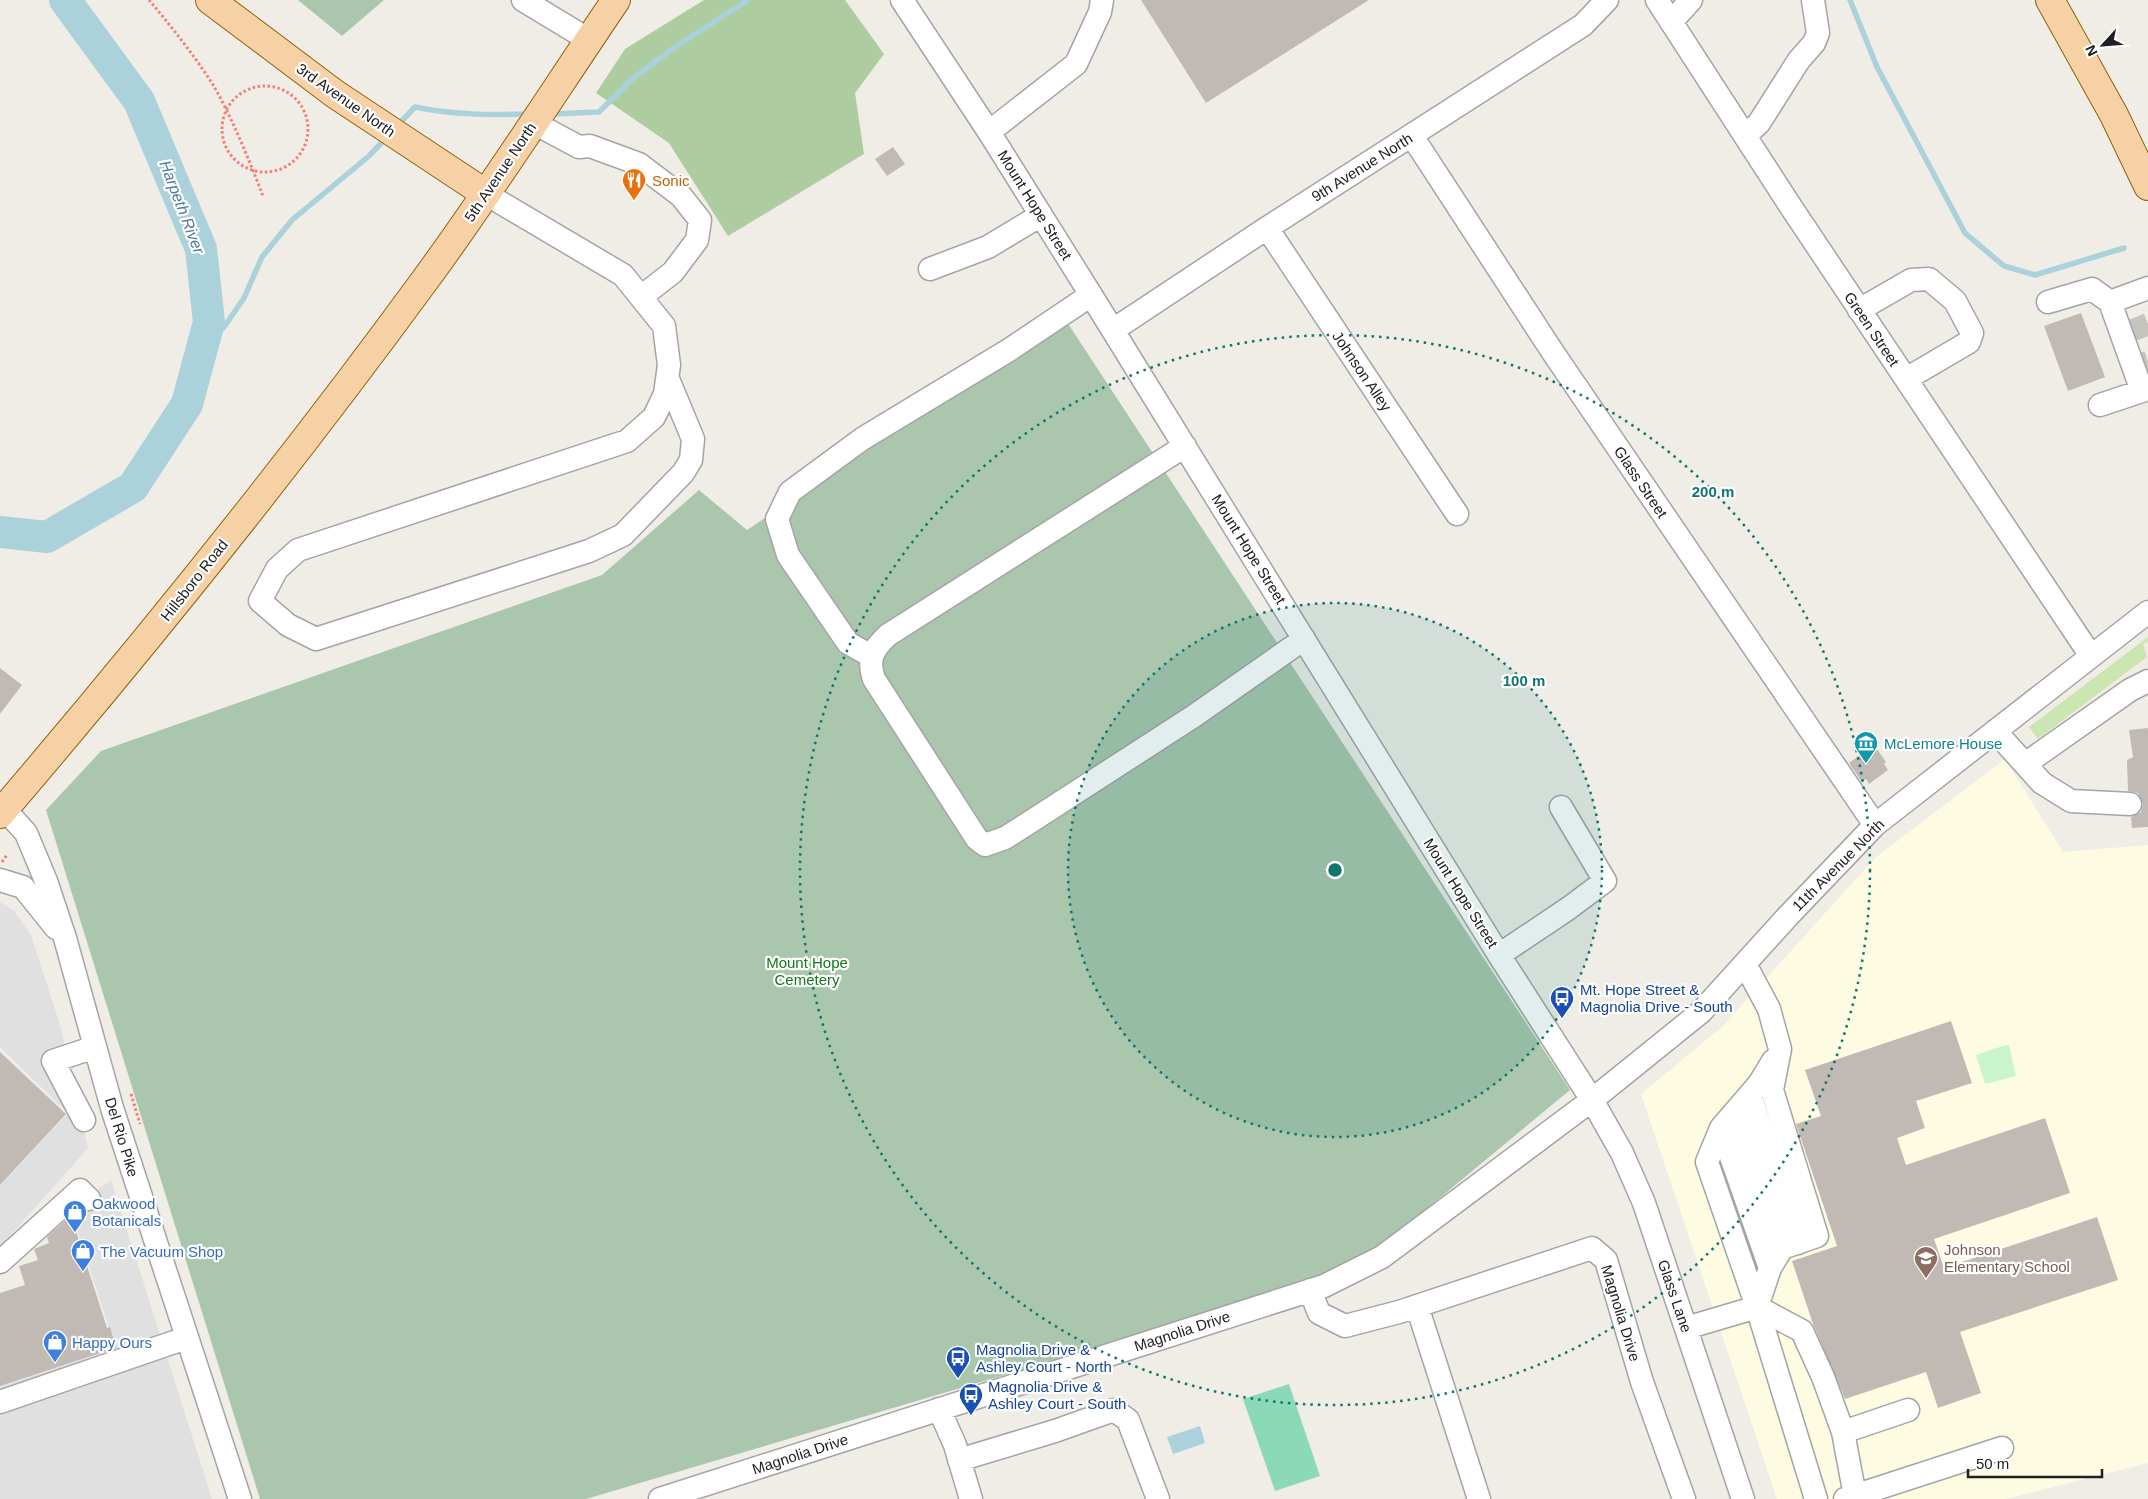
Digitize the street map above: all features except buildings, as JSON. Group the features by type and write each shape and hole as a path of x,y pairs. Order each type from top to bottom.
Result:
{"main road":[{"name":"3rd Avenue North","path":"210,0 335,94 434,162 486,194"},
{"name":"5th Avenue North","path":"380,340 486,194 616,0"},
{"path":"2050,0 2114,115 2148,186"},
{"name":"Hillsboro Road","path":"2,809 177,602 380,340"}],"street":[{"path":"523,0 589,40"},
{"name":"Mount Hope Street","path":"902,0 989,132 1499,955 1592,1100"},
{"path":"989,132 1076,64 1100,12 1102,0"},
{"name":"9th Avenue North","path":"1113,330 1267,228 1583,25 1607,0"},
{"name":"Green Street","path":"1657,0 1859,310 2091,656"},
{"path":"1671,22 1691,0"},
{"path":"1745,136 1759,123 1799,60 1814,43 1818,33 1813,0"},
{"path":"534,123 579,147 590,146 639,164 681,196 700,220 697,240 673,272 641,297"},
{"name":"Glass Street","path":"1412,136 1552,351 1875,826"},
{"path":"486,194 622,275 664,326 669,365 668,378 666,394 654,417 628,441 298,550 277,569 260,601 288,625 316,640 590,551 623,535 683,473 691,460 693,439 668,378"},
{"path":"930,270 988,247 1041,215"},
{"name":"Johnson Alley","path":"1267,228 1457,514"},
{"path":"1859,310 1911,280 1929,278 1956,301 1972,333 1969,342 1906,379"},
{"path":"2110,302 2148,288"},
{"path":"2048,302 2092,289 2110,302 2126,333 2145,390 2100,405"},
{"path":"871,656 848,643 788,555 778,520 790,492 862,439 1009,350 1091,295"},
{"path":"1185,446 888,636 876,646 871,656 870,668 874,679 977,839 985,845 1005,838 1034,820 1194,716 1304,639"},
{"name":"11th Avenue North","path":"1592,1100 1701,1012 1875,826 2148,612"},
{"path":"2025,764 2130,690 2148,681"},
{"path":"1995,731 2042,783 2071,801 2130,804"},
{"path":"1499,955 1569,908 1605,881 1561,807"},
{"name":"Del Rio Pike","path":"2,809 26,833 46,881 65,938 94,1047 186,1338 240,1499"},
{"path":"1,870 23,888 65,938"},
{"path":"1744,964 1769,1009 1780,1049 1772,1090 1817,1236 1790,1245 1770,1268 1756,1307"},
{"path":"84,1120 53,1061 94,1047"},
{"path":"1780,1049 1760,1084 1721,1128 1707,1162 1756,1307 1816,1499"},
{"name":"Magnolia Drive","path":"666,1498 1324,1286 1382,1257 1592,1100"},
{"name":"Glass Lane","path":"1592,1100 1622,1152 1644,1203 1743,1499"},
{"path":"1743,1103 1790,1245"},
{"path":"1721,1128 1770,1268"},
{"path":"0,1262 80,1190 90,1198"},
{"name":"Magnolia Drive","path":"1310,1290 1319,1313 1345,1326 1417,1306 1592,1248 1606,1260 1642,1382 1684,1499"},
{"path":"1417,1306 1479,1499"},
{"path":"1686,1328 1756,1307 1802,1331 1823,1377 1843,1432 1850,1498 2002,1448"},
{"path":"0,1402 186,1338"},
{"path":"939,1409 959,1460 971,1499"},
{"path":"959,1460 1055,1431 1114,1410 1128,1420 1158,1499"},
{"path":"1843,1432 1908,1410"}],"path":[{"path":"149,0 171,26 212,84 254,171 263,196"},
{"path":"271,86 284,91 296,99 304,111 308,124 307,138 302,152 293,162 281,170 254,171 233,158 226,148 222,136 222,124 226,112 233,100 244,92 257,87 271,86"},
{"path":"1,870 7,855"}],"shaded area":[{"name":"Johnson Elementary School","path":"2005,759 2063,852 2148,845 2148,1463 2005,1499 1777,1499 1641,1094 1724,1025 1875,858"},
{"path":"0,902 14,911 31,935 61,1028 88,1148 0,1247 0,1186 68,1113 0,1047"},
{"path":"111,1180 212,1499 0,1499 0,1386 116,1349 70,1208"}],"green space":[{"path":"298,0 384,0 342,36"},
{"path":"704,0 845,0 884,54 855,93 864,154 728,236 669,143 596,93 625,49"},
{"name":"Mount Hope Cemetery","path":"1065,319 1570,1090 1349,1273 586,1499 260,1499 46,810 101,751 602,575 699,490 747,530"},
{"path":"2148,637 2148,642 2143,644 2147,657 2038,739 2029,727"},
{"path":"2009,1045 2016,1076 1985,1084 1976,1055"},
{"path":"1289,1384 1320,1476 1275,1491 1243,1399"}],"water":[{"path":"1200,1426 1205,1443 1173,1454 1167,1437"}],"waterway":[{"name":"Harpeth River","path":"0,532 47,537 133,487 187,404 209,322 201,249 139,101 65,0"},
{"path":"551,114 599,112 632,79 675,47 748,0"},
{"path":"1850,0 1877,67 1965,233 2004,266 2035,275 2124,248"},
{"path":"397,126 415,107 443,112 472,114 529,114"},
{"path":"204,341 224,327 244,298 262,257 292,220 369,156 386,138"}],"tunnel":[{"path":"2131,331 2148,324"},
{"path":"2142,364 2148,362"}],"place":[{"name":"Sonic","path":"634,201"},
{"name":"McLemore House","path":"1866,764"},
{"name":"Mt. Hope Street & Magnolia Drive - South","path":"1562,1019"},
{"name":"Oakwood Botanicals","path":"75,1233"},
{"name":"The Vacuum Shop","path":"83,1272"},
{"name":"Johnson Elementary School","path":"1926,1279"},
{"name":"Happy Ours","path":"55,1363"},
{"name":"Magnolia Drive & Ashley Court - North","path":"958,1379"},
{"name":"Magnolia Drive & Ashley Court - South","path":"971,1416"}]}
